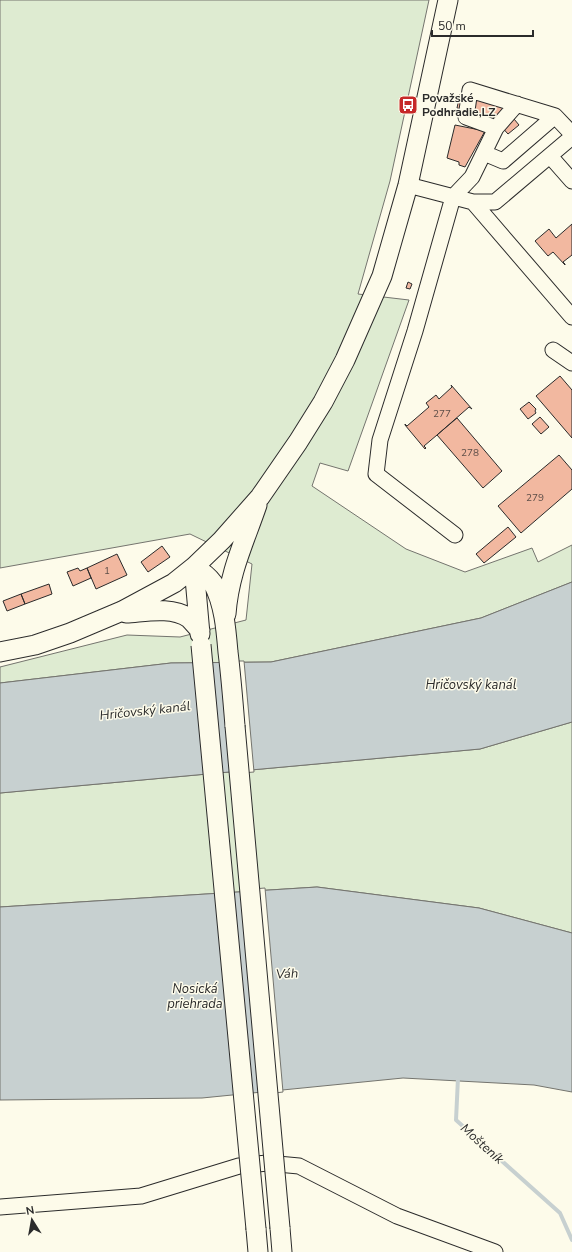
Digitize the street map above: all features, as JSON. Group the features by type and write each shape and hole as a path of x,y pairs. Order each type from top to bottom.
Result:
{"main road":[{"path":"0,652 36,645 70,633 117,613 164,589 194,568 222,540 260,496 298,442 323,402 352,346 382,276 408,185 448,0"},
{"path":"226,634 229,591 237,558 260,496"},
{"path":"194,568 202,572 212,581 218,595 226,634 282,1252"},
{"path":"194,568 258,1252"},
{"path":"117,613 169,611 187,617 200,637"}],"lane":[{"path":"408,185 474,202 495,202 550,156 572,135 555,116 470,90 466,117 496,128"},
{"path":"454,535 376,474 380,440 415,332 453,197 472,178 496,128 518,104"},
{"path":"484,153 503,160 555,116"},
{"path":"550,156 572,181"},
{"path":"474,202 572,317"},
{"path":"553,350 572,363"},
{"path":"0,1207 141,1196 239,1166 267,1163 299,1166 396,1216 495,1252"}],"green space":[{"path":"0,0 429,0 390,181 358,294 409,300 348,471 320,463 312,486 406,549 465,572 532,548 538,562 572,545 572,582 481,618 271,662 171,663 0,683 0,667 127,635 180,637 246,620 252,564 190,534 0,568"},
{"path":"572,722 572,933 479,908 317,887 0,907 0,793 480,749"}],"water":[{"name":"Hričovský kanál","path":"572,582 572,722 480,749 0,793 0,683 171,663 271,662 481,618"},
{"name":"Nosická priehrada","path":"317,887 479,908 572,933 572,1092 534,1085 403,1078 202,1098 0,1100 0,907"}],"pier":[{"path":"220,661 244,661 254,772 230,774"},
{"path":"265,888 283,1092 259,1095 241,890"}],"building":[{"path":"460,94 500,102 519,125 508,134 492,116 457,108"},
{"path":"455,125 485,131 465,167 459,165 459,162 447,158"},
{"path":"572,224 572,255 563,262 565,265 553,252 548,256 535,241 549,229 556,238"},
{"path":"408,282 412,284 410,289 406,288"},
{"path":"560,376 572,390 572,438 536,396"},
{"path":"451,385 472,409 469,407 424,446 426,448 425,449 405,424 407,426 429,407 426,403 436,395 439,399 452,387"},
{"path":"529,402 536,409 536,413 528,419 520,409"},
{"path":"540,417 549,427 541,434 532,424"},
{"path":"457,418 502,471 483,488 437,435"},
{"path":"559,455 572,470 572,489 521,533 498,506"},
{"path":"508,527 516,537 484,563 476,554"},
{"path":"162,546 170,557 148,572 141,562"},
{"path":"117,554 127,575 96,589 87,568"},
{"path":"78,568 80,571 87,568 91,578 73,586 67,572"},
{"path":"49,584 52,594 25,604 21,594"},
{"path":"21,594 25,604 7,611 3,601"}],"waterway":[{"name":"Mošteník","path":"458,1078 456,1120 560,1213 572,1240"}],"place":[{"name":"Považské Podhradie,LZ","path":"408,105"}],"water label":[{"name":"Váh","path":"287,974"}]}
